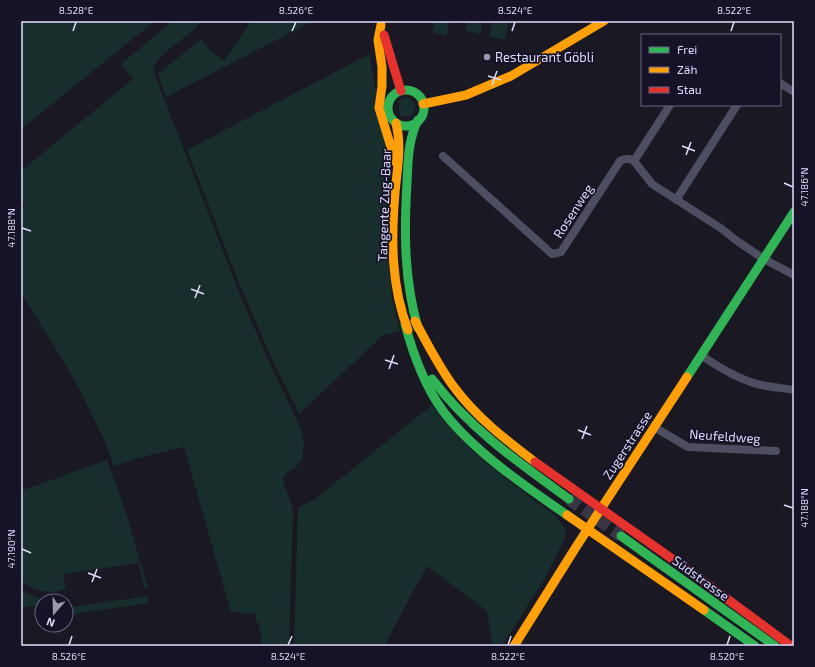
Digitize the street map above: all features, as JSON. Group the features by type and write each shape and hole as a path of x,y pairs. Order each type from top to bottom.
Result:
{"main road":[{"path":"423,104 466,95 511,76 604,21"},
{"path":"380,23 401,91"},
{"path":"380,23 378,40 382,67 382,86 379,108 391,147 395,192"},
{"path":"407,90 416,93 422,100 423,104 422,113 418,120 410,125 396,123 389,113 388,105 391,98 394,94 401,91 407,90"},
{"name":"Tangente Zug-Baar","path":"418,120 410,141 405,227 406,272 409,292 415,321 430,362 462,413"},
{"name":"Tangente Zug-Baar","path":"396,123 399,130 399,153 393,226 395,272 405,324 440,391 481,432 503,451 569,499"},
{"name":"Zugerstrasse","path":"514,646 588,529 794,212"},
{"path":"415,321 438,365 460,394 487,423 515,448 791,646"},
{"path":"405,324 412,350 421,370 442,409 453,424 505,471 545,501 588,529 755,646"},
{"name":"Südstrasse","path":"621,536 771,644"}],"street":[{"path":"781,85 794,92"},
{"path":"669,106 634,160 652,184 722,229 764,259 794,275"},
{"path":"676,200 736,106"},
{"name":"Rosenweg","path":"443,156 552,254 561,252 620,161 630,158 634,160"},
{"path":"701,355 719,368 757,384 794,390"},
{"name":"Neufeldweg","path":"654,427 688,447 776,451"}],"green space":[{"path":"21,21 155,21 21,129"},
{"path":"173,21 194,21 200,23 195,29 160,58 155,64 153,70 238,290 265,353 301,429 304,446 302,460 295,468 287,472 283,479 293,510 289,646 262,646 259,622 256,622 256,614 231,612 184,447 114,466 104,439 81,392 21,293 21,210 25,207 21,202 21,171 133,79 121,64"},
{"path":"251,21 313,21 166,97 158,74 201,39 211,51 224,61"},
{"path":"435,21 450,21 446,36 432,32"},
{"path":"468,21 483,21 480,34 465,30"},
{"path":"493,21 509,21 504,40 489,36"},
{"path":"369,54 389,164 387,246 392,299 400,331 382,336 299,414 271,357 238,280 187,150"},
{"path":"405,97 411,98 416,106 412,115 406,117 400,116 398,101"},
{"path":"432,405 445,422 474,452 506,479 556,516 563,525 566,532 564,540 545,578 502,646 493,646 487,611 427,566 384,646 294,646 298,508 315,499"},
{"path":"107,460 126,513 148,588 145,589 138,563 63,574 66,588 55,592 43,591 26,584 21,580 21,491"},
{"path":"23,591 34,596 34,606 21,608 21,592"},
{"path":"148,596 149,603 74,614 74,607"}],"tunnel":[{"path":"569,499 621,536"}],"traffic: fast":[{"path":"406,90 416,93 421,98 424,108 421,118 416,123 406,126 396,123 391,118 388,108 391,98 396,93 406,90"},
{"path":"418,120 412,135 409,151 405,238 410,292 418,328"},
{"path":"687,377 794,212"},
{"path":"405,324 416,358 430,391 455,426 500,467 567,515"},
{"path":"432,379 479,430 569,499"},
{"path":"621,536 775,646"},
{"path":"704,610 755,646"}],"traffic: slow":[{"path":"423,104 466,95 511,76 604,21"},
{"path":"381,25 378,40 382,67 382,86 379,108 391,147 393,161"},
{"path":"396,123 399,149 395,193 393,245 395,279 402,313 408,330"},
{"path":"415,321 433,355 463,398 492,428 535,462"},
{"path":"514,646 576,547 687,377"},
{"path":"567,515 704,610"}],"traffic: jam":[{"path":"384,35 401,91"},
{"path":"535,462 685,568 791,646"}],"place":[{"name":"Restaurant Göbli","path":"487,57"}]}
